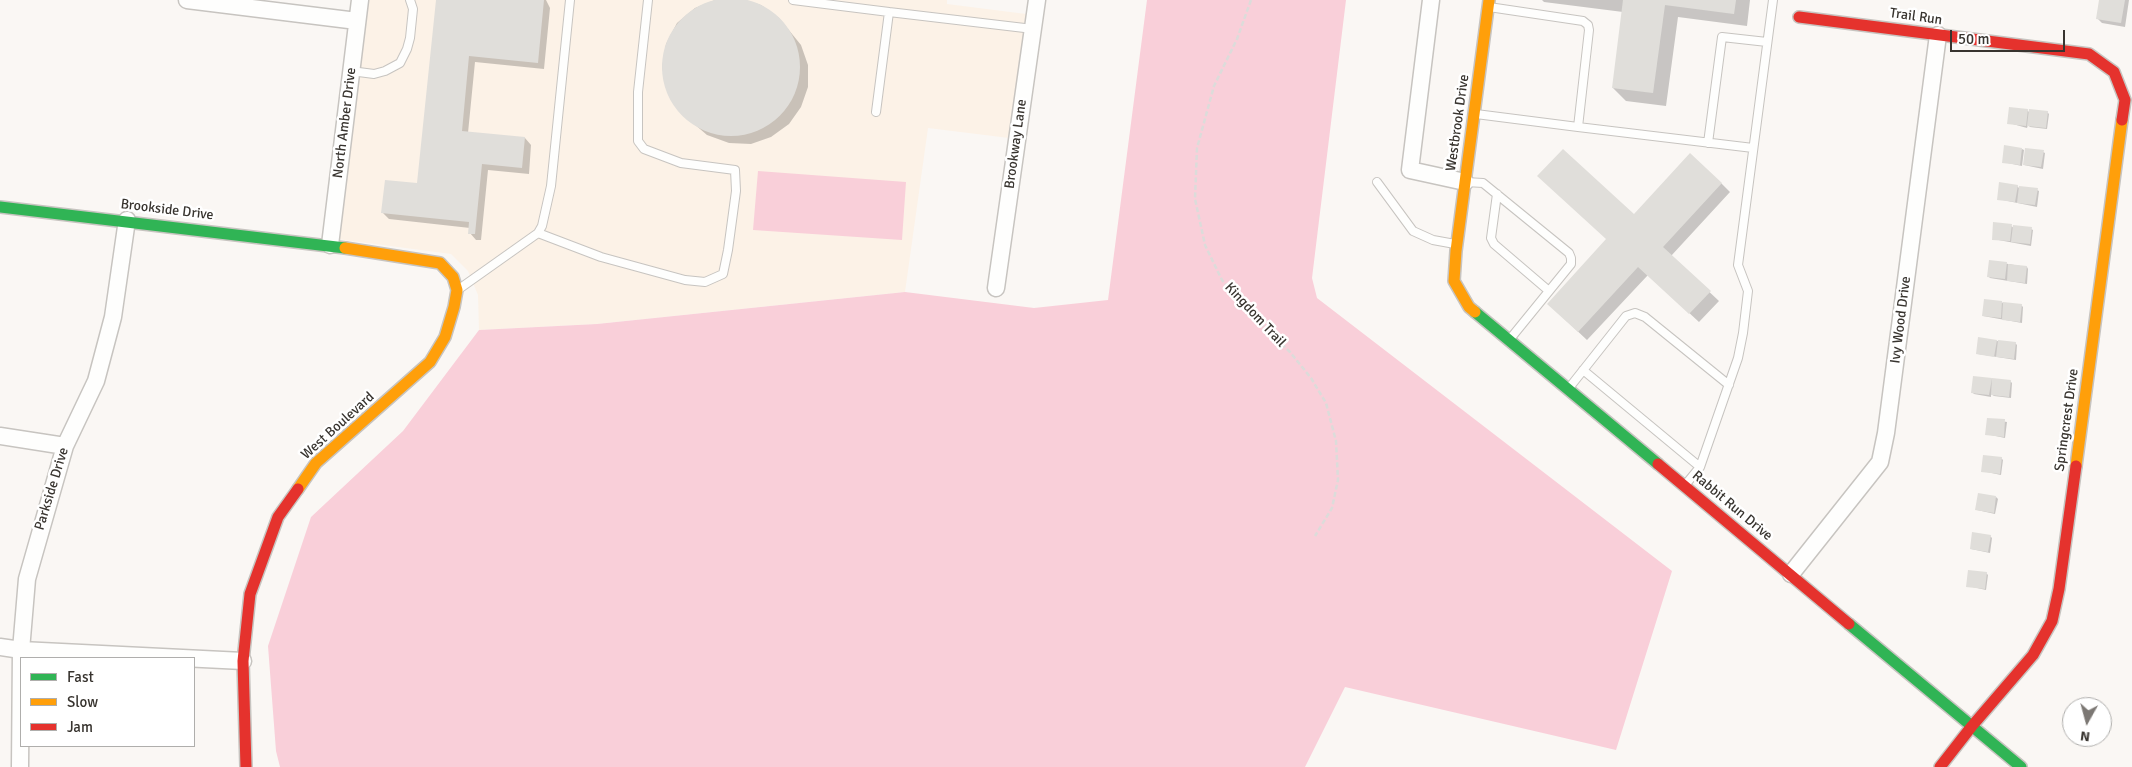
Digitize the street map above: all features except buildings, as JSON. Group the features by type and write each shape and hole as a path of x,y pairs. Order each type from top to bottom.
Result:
{"street":[{"path":"187,0 357,21"},
{"name":"North Amber Drive","path":"330,245 360,0"},
{"name":"Brookway Lane","path":"996,288 1037,0"},
{"path":"1430,0 1410,170 1465,182"},
{"name":"Westbrook Drive","path":"1456,248 1489,4"},
{"name":"Trail Run","path":"1799,17 2089,54"},
{"name":"Ivy Wood Drive","path":"1791,574 1880,462 1886,433 1938,36"},
{"name":"Springcrest Drive","path":"1940,767 1972,726 2033,655 2052,621 2059,589 2125,100 2114,72 2089,54"},
{"name":"Brookside Drive","path":"0,207 127,220 330,245"},
{"name":"Parkside Drive","path":"21,657 27,578 65,446 96,381 113,317 127,220"},
{"path":"330,245 440,263 454,277 457,290"},
{"name":"Rabbit Run Drive","path":"1456,248 1454,281 1469,307 2021,767"},
{"name":"West Boulevard","path":"246,767 243,661 250,594 278,517 316,463 430,362 445,337 457,290"},
{"path":"0,436 65,446"},
{"path":"0,647 21,650 162,657"},
{"path":"195,659 243,661"},
{"name":"Parkside Drive","path":"20,747 20,767"}],"lane":[{"path":"351,71 374,74 385,71 400,63 410,38 412,9 410,0"},
{"path":"457,290 538,233 546,217 551,186 570,0"},
{"path":"538,233 601,256 685,280 705,282 723,274 736,191 735,170 681,163 644,149 638,141 638,92 648,0"},
{"path":"793,0 1033,29"},
{"path":"1684,486 1700,467 1738,358 1748,291 1738,265 1773,0"},
{"path":"1489,4 1583,21 1588,25 1578,126"},
{"path":"876,112 889,12"},
{"path":"1708,142 1722,37 1767,42"},
{"path":"1474,113 1753,148"},
{"path":"1377,182 1413,230 1433,240 1456,248"},
{"path":"1465,182 1483,183 1569,253 1571,264 1509,340"},
{"path":"1497,194 1491,238 1494,244 1549,291"},
{"path":"1568,389 1626,316 1635,313 1644,317 1729,385"},
{"path":"1584,370 1700,467"}],"path":[{"name":"Kingdom Trail","path":"1251,0 1237,39 1214,86 1197,148 1195,199 1205,245 1222,280 1244,307 1290,352 1311,378 1326,403 1336,441 1338,480 1332,508 1315,536"}],"shaded area":[{"path":"368,0 947,0 947,4 1026,14 1009,138 928,128 905,292 597,324 479,330 478,295 468,271 451,254 337,239"},
{"path":"1147,0 1346,0 1312,278 1317,298 1672,571 1616,750 1345,687 1305,767 280,767 276,751 268,646 311,517 403,431 479,330 597,324 905,292 1034,308 1108,300"},
{"path":"758,171 906,182 902,240 753,230"}],"traffic: fast":[{"path":"0,207 345,248"},
{"path":"1475,312 1658,464"},
{"path":"1849,624 2021,767"}],"traffic: slow":[{"path":"1475,312 1469,307 1454,281 1456,251 1489,0"},
{"path":"2076,466 2122,120"},
{"path":"298,489 316,463 430,362 445,337 454,307 457,290 453,277 440,263 345,248"}],"traffic: jam":[{"path":"1799,17 2089,54 2114,72 2125,100 2122,120"},
{"path":"1658,464 1849,624"},
{"path":"1940,767 1972,726 2033,655 2052,621 2059,589 2076,466"},
{"path":"246,767 243,661 250,594 278,517 298,489"}]}
